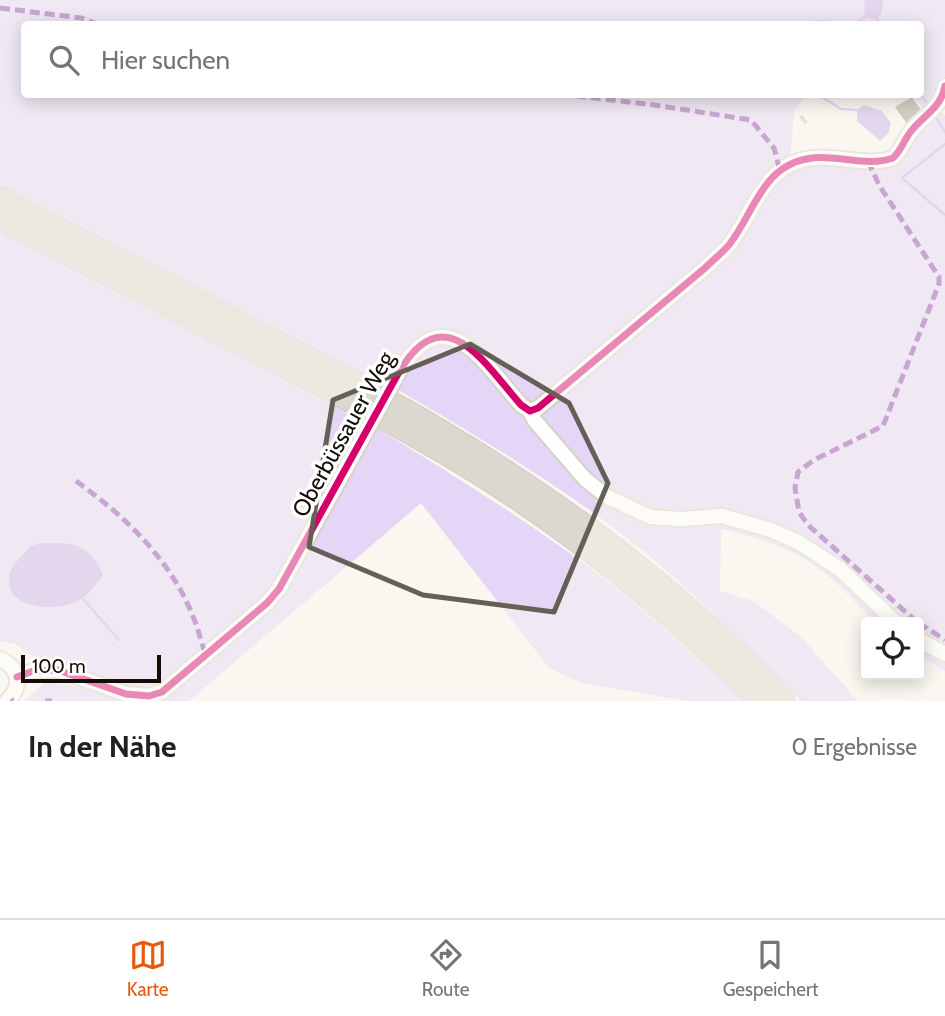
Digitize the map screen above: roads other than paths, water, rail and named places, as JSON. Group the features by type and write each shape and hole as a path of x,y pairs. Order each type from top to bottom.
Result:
{"highway":[{"path":"0,198 367,389 490,461 550,500 637,566 733,649 784,701"},
{"path":"0,218 360,405 482,475 626,579 720,661 760,701"}],"street":[{"path":"890,617 840,569 809,549 771,530 722,516 681,519 650,517 606,496 585,479 535,421 530,411 538,408 705,268 729,244 764,186 780,171 796,162 811,158 878,162 893,158 914,127 937,107 944,95 945,86"},
{"name":"Oberbüssauer Weg","path":"17,677 33,671 58,670 126,694 149,696 162,692 267,603 279,589 399,372 419,344 435,337 453,338 471,349 521,405 530,411"},
{"path":"924,643 945,654"},
{"path":"0,659 12,667 17,677 17,689 8,701"}],"waterway":[{"path":"873,10 874,0"},
{"path":"860,21 873,10 878,21"},
{"path":"823,98 841,109 857,110"},
{"path":"923,98 928,105"},
{"path":"935,116 945,132"},
{"path":"945,144 902,178 945,215"},
{"path":"83,599 119,640"}]}
